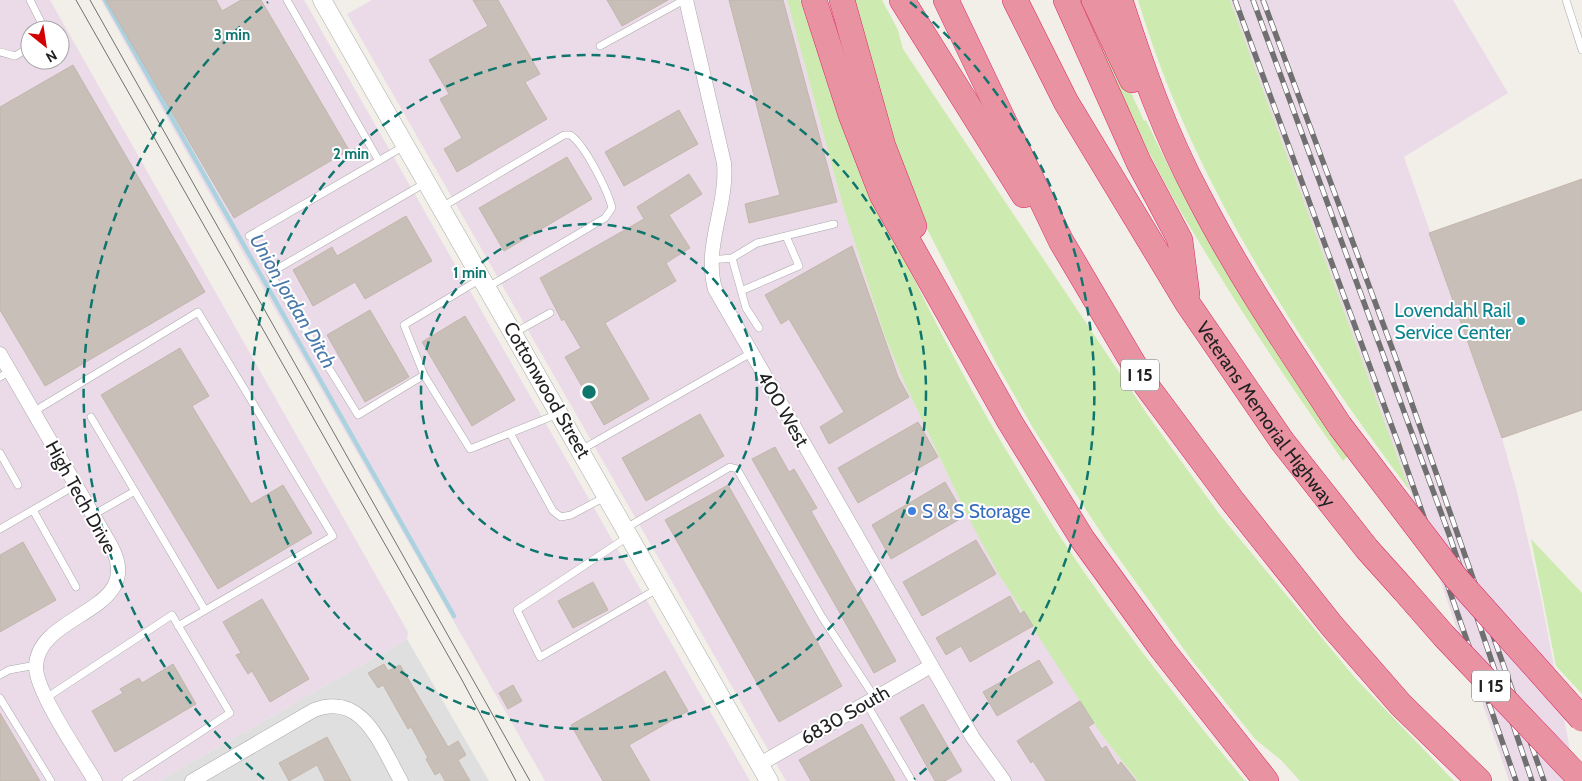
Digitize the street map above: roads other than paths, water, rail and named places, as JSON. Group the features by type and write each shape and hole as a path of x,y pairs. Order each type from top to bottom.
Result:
{"highway":[{"path":"814,0 851,115 882,195 1010,422 1083,540 1162,649 1266,781"},
{"path":"842,0 883,146 952,320"},
{"path":"902,0 971,113 1146,385"},
{"name":"I 15","path":"946,0 1061,241 1146,385 1237,507 1332,626 1401,705 1479,781"},
{"name":"Veterans Memorial Highway","path":"1015,0 1066,102 1188,304 1282,441 1367,549 1403,590 1444,636 1582,781"},
{"path":"1066,0 1138,163 1180,240 1188,304"},
{"path":"1094,0 1155,125 1199,197 1248,284 1340,426 1456,578 1582,719"},
{"path":"1120,0 1155,104 1199,197"}],"street":[{"name":"Cottonwood Street","path":"322,0 608,496 769,781"},
{"name":"400 West","path":"685,0 724,164 724,185 710,260 715,289 973,738 1004,781"},
{"name":"High Tech Drive","path":"0,354 5,374 33,412 114,552 117,569 115,582 106,598 100,604 46,638 38,653 36,665"},
{"path":"36,665 38,680 46,698 95,781"},
{"name":"6830 South","path":"760,764 931,666"},
{"path":"192,781 314,710 327,705 352,710 364,718 400,781"}],"lane":[{"path":"30,0 39,20"},
{"path":"287,0 378,161"},
{"path":"600,46 685,0"},
{"path":"1566,0 1581,46"},
{"path":"0,52 14,56 20,53"},
{"path":"442,207 557,139 570,135 577,141 610,201 612,208 609,214 602,221 534,260 485,283 404,326 424,375 470,449 560,413"},
{"path":"248,236 406,145"},
{"path":"424,375 358,416 270,273 427,182"},
{"path":"710,260 732,258 757,243 834,224"},
{"path":"742,291 799,266 786,236"},
{"path":"732,258 746,308 759,328"},
{"path":"33,412 198,312 333,536 178,626"},
{"path":"514,333 550,313"},
{"path":"581,450 751,353"},
{"path":"91,417 205,610"},
{"path":"510,433 553,511 561,516 571,515 608,496"},
{"path":"0,453 18,485"},
{"path":"660,588 540,657 517,610 628,532 730,467 737,469 871,700 912,781"},
{"path":"0,529 76,486"},
{"path":"93,515 135,491"},
{"path":"33,510 76,587"},
{"path":"46,698 172,615 230,714 126,781"},
{"path":"0,675 9,670 36,665"},
{"path":"0,698 51,781"}],"waterway":[{"name":"Union Jordan Ditch","path":"105,0 454,616"}],"tram line":[{"path":"76,0 462,680 516,781"},
{"path":"90,0 530,781"}],"railway":[{"path":"1235,0 1398,443 1516,781"},
{"path":"1253,0 1450,537 1532,781"},
{"path":"1263,0 1398,364 1544,781"}],"place":[{"name":"Lovendahl Rail Service Center","path":"1521,321"},
{"name":"S & S Storage","path":"912,511"}]}
